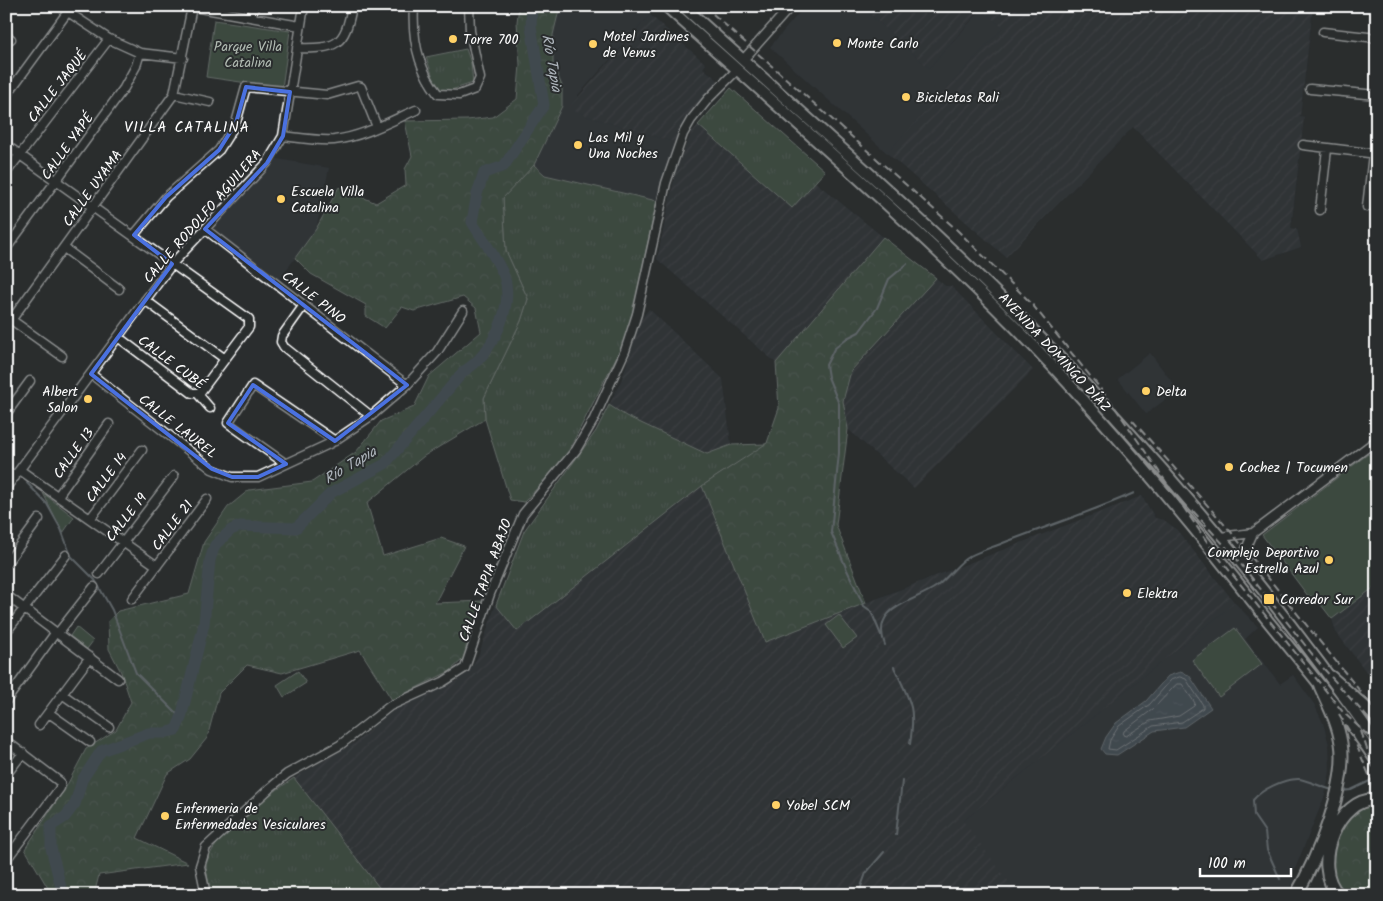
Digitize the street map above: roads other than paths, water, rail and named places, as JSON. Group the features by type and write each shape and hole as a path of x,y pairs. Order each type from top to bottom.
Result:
{"highway":[{"path":"1331,677 1377,718"},
{"path":"1296,895 1318,849 1340,779 1342,744 1336,723 1320,686"},
{"path":"1339,895 1331,888 1326,875 1326,856 1330,839 1346,814 1364,801 1377,800"}],"main road":[{"name":"AVENIDA DOMINGO DÍAZ","path":"666,6 910,224 1017,330 1132,456 1219,559 1320,686 1377,762"},
{"name":"AVENIDA DOMINGO DÍAZ","path":"682,6 917,216 1025,322 1220,537 1331,677 1377,743"}],"street":[{"path":"252,17 254,6"},
{"name":"CALLE RODOLFO AGUILERA","path":"6,488 172,264 267,163 283,136 304,6"},
{"path":"297,48 325,47 339,41 348,30 352,6"},
{"path":"414,6 413,25 419,59 428,81 438,94 459,95 474,88 480,78 470,31 468,6"},
{"path":"743,60 791,6"},
{"path":"190,7 300,26"},
{"name":"CALLE UYAMA","path":"9,317 94,208 174,94 183,58 190,7"},
{"path":"6,96 70,9 109,39 140,52 183,58"},
{"path":"1323,32 1377,38"},
{"name":"CALLE JAQUÉ","path":"6,173 109,39"},
{"name":"CALLE YAPÉ","path":"6,249 124,88 136,66 140,52"},
{"name":"CALLE TAPIA ABAJO","path":"206,895 200,866 206,847 270,788 287,774 340,745 390,706 444,682 465,668 490,594 523,514 576,450 594,419 625,351 637,314 666,182 683,134 691,120 708,99 737,70"},
{"path":"134,235 166,197 218,150 236,123 246,87 327,95 358,86 361,87 377,127"},
{"path":"1310,89 1377,95"},
{"path":"174,94 210,102"},
{"path":"283,136 335,140 377,127 416,110"},
{"path":"6,145 249,319 249,327 201,391 197,393"},
{"path":"1303,146 1375,154 1367,207"},
{"path":"1320,210 1327,149"},
{"name":"CALLE PINO","path":"205,228 407,385"},
{"path":"64,248 119,289"},
{"path":"145,300 225,359"},
{"path":"304,305 282,336 281,342 284,347 372,416"},
{"name":"CALLE LAUREL","path":"91,374 212,469 232,477 258,477 335,441 372,416 407,385 438,352 462,311"},
{"path":"9,317 62,356"},
{"name":"CALLE CUBÉ","path":"118,337 192,393 197,393 210,408"},
{"path":"6,414 30,381"},
{"path":"286,464 228,422 254,385 335,441"},
{"name":"CALLE 13","path":"58,496 109,424"},
{"path":"1244,566 1246,549 1254,533 1377,440"},
{"name":"CALLE 14","path":"90,519 142,450"},
{"path":"6,470 17,473 58,496 156,566"},
{"name":"CALLE 19","path":"99,574 174,476"},
{"name":"CALLE 21","path":"132,598 208,499"},
{"path":"6,564 39,519"},
{"path":"1220,537 1254,533"},
{"path":"6,632 66,555"},
{"path":"6,701 56,632 94,587"},
{"path":"6,595 118,679"},
{"path":"39,725 90,658"},
{"path":"62,694 109,727"},
{"path":"49,712 90,742"},
{"path":"6,740 57,778 60,788 6,860"},
{"path":"6,775 23,753"}],"water":[{"path":"1180,672 1189,675 1211,708 1184,727 1154,731 1117,755 1105,754 1101,749 1106,737 1116,723 1146,701 1168,676"}],"waterway":[{"name":"Río Tapia","path":"63,895 51,848 51,826 65,817 75,804 82,780 101,751 149,733 164,733 176,730 181,718 204,624 210,560 215,545 231,530 240,526 296,528 331,493 385,464 464,371 483,354 498,330 503,316 507,288 501,269 472,222 477,194 484,173 504,166 544,105 531,26 532,6"},
{"path":"881,635 871,611 864,606 831,532 839,453 839,404 828,377 826,365 834,349 847,338 859,332 877,308 889,279 907,264"},
{"path":"27,483 47,504 61,529 71,556 95,580 112,610 136,673 181,718"},
{"path":"885,645 882,632 883,622 889,614 896,607 937,586 961,562 969,557 1134,493"},
{"path":"894,667 912,712 910,744"},
{"path":"1280,879 1267,850 1265,832 1254,816 1253,800 1268,789 1292,779 1305,780 1333,790"},
{"path":"1342,791 1351,790 1374,779"},
{"path":"896,835 902,781"},
{"path":"858,895 866,873 884,852"}],"railway":[{"path":"704,6 956,229 1031,303 1112,403 1212,549 1343,712 1377,744"},
{"path":"1132,420 1231,532 1377,712"},
{"path":"1193,511 1236,558 1324,669 1377,728"},
{"path":"1339,714 1353,737 1377,794"},
{"path":"1361,731 1373,767"}],"place":[{"name":"Torre 700","path":"453,39"},
{"name":"Monte Carlo","path":"837,43"},
{"name":"Motel Jardines de Venus","path":"593,44"},
{"name":"Bicicletas Rali","path":"906,97"},
{"name":"Las Mil y Una Noches","path":"578,145"},
{"name":"Escuela Villa Catalina","path":"281,199"},
{"name":"Delta","path":"1146,391"},
{"name":"Albert Salon","path":"88,399"},
{"name":"Cochez | Tocumen","path":"1229,467"},
{"name":"Complejo Deportivo Estrella Azul","path":"1329,560"},
{"name":"Elektra","path":"1127,593"},
{"name":"Corredor Sur","path":"1269,599"},
{"name":"Yobel SCM","path":"776,805"},
{"name":"Enfermeria de Enfermedades Vesiculares","path":"165,816"}],"district":[{"name":"VILLA CATALINA","path":"187,127"}],"park label":[{"name":"Parque Villa Catalina","path":"248,54"}]}
